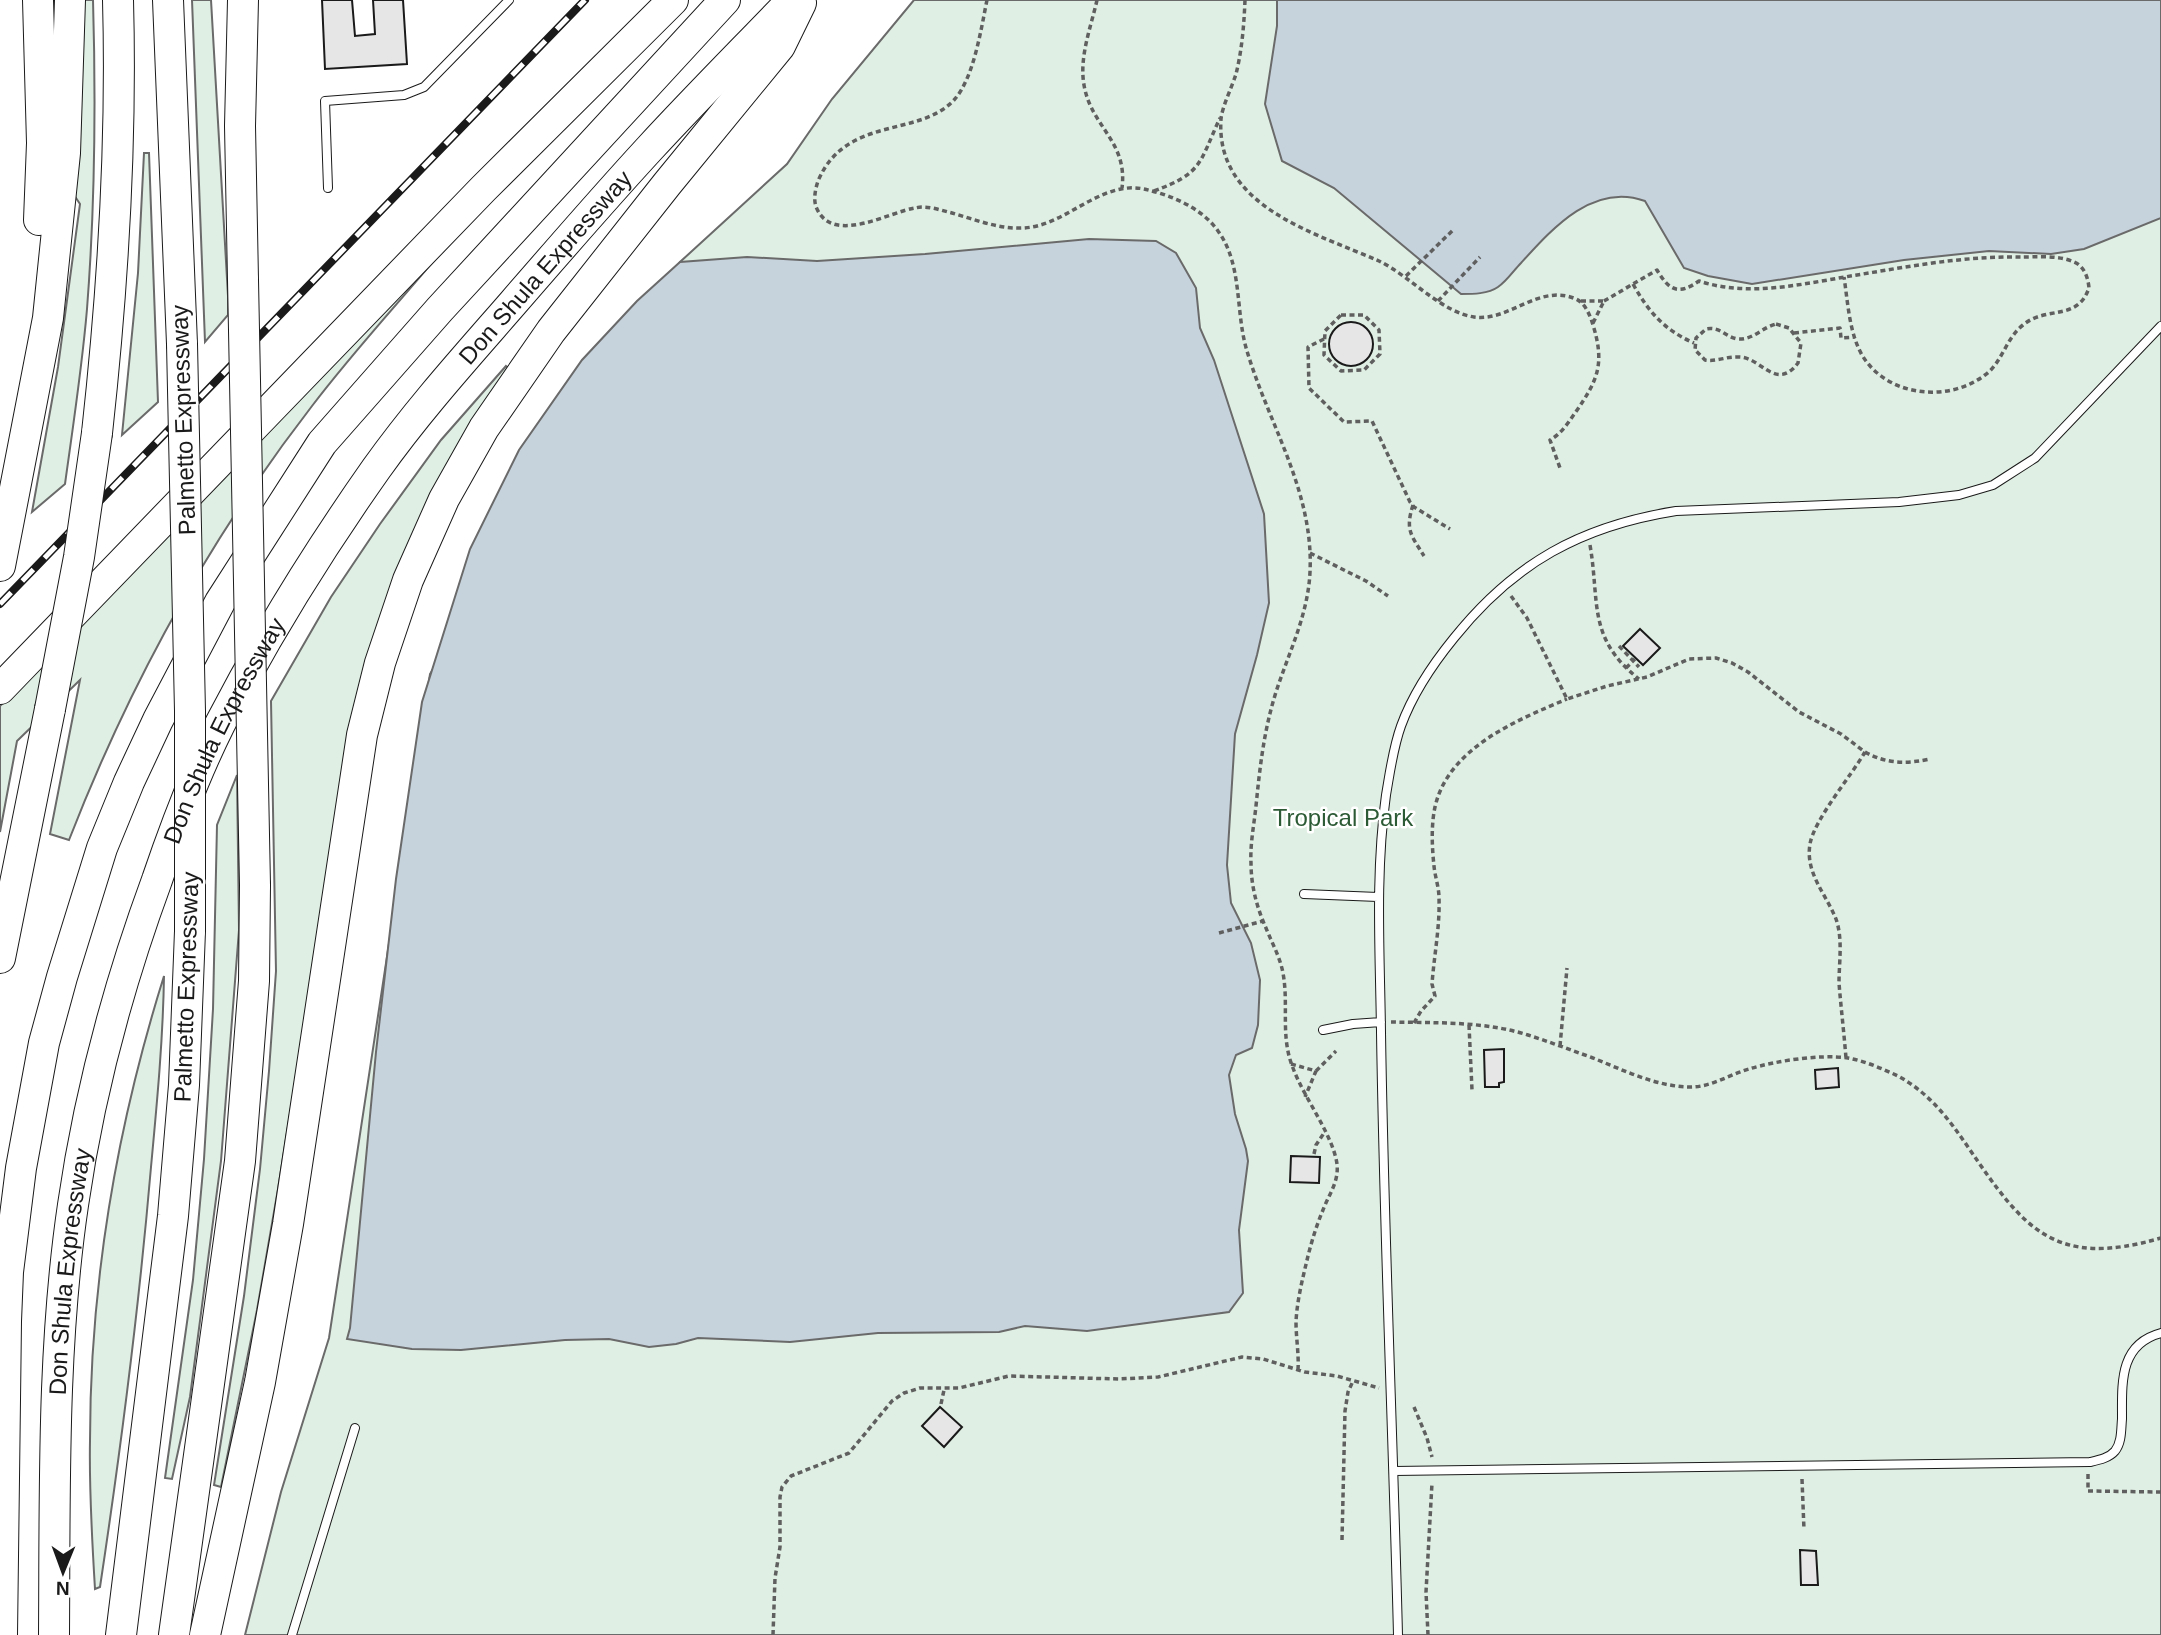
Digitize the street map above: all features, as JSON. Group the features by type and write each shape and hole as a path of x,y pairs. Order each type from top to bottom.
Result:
{"highway":[{"path":"35,374 33,314 42,143 38,0"},
{"path":"0,566 35,374 48,318 64,165 70,0"},
{"path":"0,958 79,557 97,433 116,229 119,159 118,0"},
{"name":"Palmetto Expressway","path":"121,1635 173,1216 184,1085 190,931 191,711 182,344 167,0"},
{"path":"225,0 226,16 241,75"},
{"path":"174,1635 240,1161 254,981 256,885 243,280 243,0"},
{"path":"0,689 483,189 673,0"},
{"name":"Don Shula Expressway","path":"2,1635 6,1321 21,1168 44,1043 62,977 102,848 129,782 162,710 220,602 322,443 440,309 725,0"},
{"name":"Don Shula Expressway","path":"54,1635 57,1375 65,1268 77,1179 114,1009 145,913 201,764 278,619 341,521 410,424 650,148 792,0"},
{"path":"205,1635 260,1382 286,1237 362,735 380,663 408,580 463,463 505,393 607,258 780,46 803,0"}],"lane":[{"path":"328,188 325,101 404,95 424,88 509,0"},
{"path":"1398,1635 1378,897 1380,850 1388,785 1398,736 1407,711 1427,674 1457,634 1495,592 1521,570 1579,539 1619,524 1659,513 1705,508 1920,500 1959,495 1993,485 2035,458 2161,326"},
{"path":"1304,894 1378,897"},
{"path":"1322,1030 1381,1022"},
{"path":"1394,1471 2099,1460 2114,1452 2118,1445 2123,1377 2128,1358 2138,1343 2161,1333"},
{"path":"292,1635 355,1427"}],"path":[{"path":"987,0 972,63 957,97 935,114 873,132 849,145 830,163 819,180 815,197 818,211 829,221 852,226 908,209 925,207 1002,227 1018,228 1050,222 1122,188 1139,188 1198,211 1215,226 1227,246 1234,267 1246,347 1295,476 1310,553 1310,577 1303,615 1278,686 1261,752 1251,862 1254,891 1262,921 1283,973 1284,1031 1291,1064 1335,1157 1337,1178 1311,1244 1299,1299 1296,1324 1298,1370"},
{"path":"1097,0 1084,58 1083,82 1092,110 1121,158 1124,169 1122,188"},
{"path":"1152,192 1179,182 1197,168 1221,117 1240,56 1245,0"},
{"path":"1221,117 1228,162 1240,183 1252,196 1298,227 1406,276 1460,314 1481,318 1494,316 1528,300 1545,296 1604,301 1657,270 1668,286 1679,290 1689,288 1699,281 1726,288 1755,288 1799,285 1843,277 1958,259 2028,257 2075,262 2082,268 2089,284 2084,298 2077,306 2068,311 2042,314 2026,322 2007,342 1992,370 1971,384 1955,390 1927,393 1895,384 1871,366 1855,337 1843,277"},
{"path":"1406,276 1453,230"},
{"path":"1438,301 1480,257"},
{"path":"1633,284 1653,316 1671,331 1694,343"},
{"path":"1560,468 1550,440 1560,433 1592,388 1599,369 1599,346 1593,323 1580,301"},
{"path":"1593,323 1604,301"},
{"path":"1341,315 1364,315 1379,330 1380,354 1364,370 1341,371 1324,355 1324,339 1325,331 1341,315"},
{"path":"1776,324 1794,332 1801,343 1800,359 1793,370 1783,374 1769,373 1752,360 1742,357 1705,360 1696,354 1694,343 1700,332 1710,328 1720,329 1738,339 1752,336 1776,324"},
{"path":"1794,332 1840,328 1841,338 1855,337"},
{"path":"1324,339 1307,347 1309,387 1344,422 1372,421 1406,496 1413,505 1450,529"},
{"path":"1413,505 1408,522 1409,530 1424,556"},
{"path":"1590,546 1598,621 1612,652 1639,678"},
{"path":"1310,553 1366,581 1388,596"},
{"path":"1509,594 1527,618 1567,699"},
{"path":"1619,646 1640,666 1633,674"},
{"path":"1414,1023 1420,1011 1435,996 1432,984 1439,898 1434,864 1435,809 1451,770 1472,750 1517,721 1567,699 1639,678 1689,659 1707,658 1725,660 1748,672 1805,716 1841,734 1865,752 1880,759 1900,762 1930,759"},
{"path":"1626,668 1634,659"},
{"path":"1846,1058 1839,980 1839,930 1812,871 1809,852 1818,825 1865,752"},
{"path":"1219,933 1262,921"},
{"path":"1560,1046 1567,968"},
{"path":"1381,1022 1469,1025 1512,1030 1636,1076 1687,1087 1708,1085 1759,1066 1805,1059 1846,1058 1889,1072 1925,1095 1940,1109 2012,1207 2034,1228 2051,1239 2066,1245 2091,1248 2161,1238"},
{"path":"1469,1025 1472,1090"},
{"path":"1305,1097 1316,1071 1336,1051"},
{"path":"1291,1064 1316,1071"},
{"path":"1314,1154 1324,1133"},
{"path":"773,1635 775,1578 780,1547 780,1497 786,1479 849,1453 887,1407 904,1393 920,1388 944,1390 1009,1376 1119,1379 1158,1377 1242,1357 1263,1359 1298,1370 1381,1388"},
{"path":"1342,1540 1345,1411 1353,1381"},
{"path":"941,1404 944,1390"},
{"path":"1414,1407 1427,1438 1432,1459"},
{"path":"2088,1473 2088,1491 2161,1492"},
{"path":"1802,1477 1804,1530"},
{"path":"1428,1635 1426,1592 1432,1482"}],"green space":[{"path":"84,0 93,0 94,77 93,193 85,331 65,484 32,512 58,367 80,204 74,195"},
{"path":"192,0 211,0 228,296 228,315 205,342"},
{"name":"Tropical Park","path":"914,0 2161,0 2161,1635 245,1635 281,1492 329,1338 430,674 680,262 787,164 832,99"},
{"path":"144,153 149,153 158,402 122,435 138,273"},
{"path":"452,239 329,384 274,456 239,508 206,560 146,669 118,725 69,840 50,834 80,680 17,741 0,832 0,706 134,564"},
{"path":"506,366 511,370 347,757 278,1189 257,1310 221,1487 214,1485 244,1296 260,1169 276,971 271,701 331,597 380,524 441,440"},
{"path":"237,775 239,930 221,1161 190,1397 172,1479 165,1478 193,1280 204,1159 213,1009 217,825"},
{"path":"164,976 157,1095 135,1325 100,1587 95,1589 90,1496 91,1382 101,1264 120,1147 147,1033"}],"shaded area":[{"path":"1277,0 2161,0 2161,218 2084,249 2051,254 1989,251 1904,260 1752,284 1708,276 1684,268 1645,201 1626,197 1608,198 1591,203 1560,223 1498,287 1475,294 1461,294 1334,188 1282,161 1265,104 1277,26"},
{"path":"1089,239 1156,241 1176,253 1196,288 1200,328 1214,360 1264,514 1269,603 1235,734 1227,865 1231,903 1251,943 1260,980 1258,1025 1252,1048 1236,1055 1229,1075 1235,1114 1248,1161 1239,1230 1243,1293 1229,1312 1087,1331 1025,1326 999,1332 878,1333 790,1342 698,1338 649,1347 609,1339 565,1340 461,1350 412,1349 347,1339 396,879 422,702 470,549 519,450 582,360 637,301 680,262 747,257 817,261"}],"building":[{"path":"322,0 352,0 355,36 375,34 373,0 403,0 407,64 325,69"},
{"path":"1351,322 1366,329 1373,344 1366,359 1351,366 1336,359 1329,344 1336,329"},
{"path":"1640,629 1660,648 1643,665 1623,646"},
{"path":"1504,1049 1504,1082 1499,1083 1499,1087 1485,1087 1484,1050"},
{"path":"1838,1068 1839,1087 1816,1089 1815,1070"},
{"path":"1291,1156 1320,1157 1319,1183 1290,1182"},
{"path":"940,1407 962,1427 944,1447 922,1426"},
{"path":"1800,1550 1816,1551 1818,1585 1801,1585"}],"railway":[{"path":"0,604 585,0"}]}
